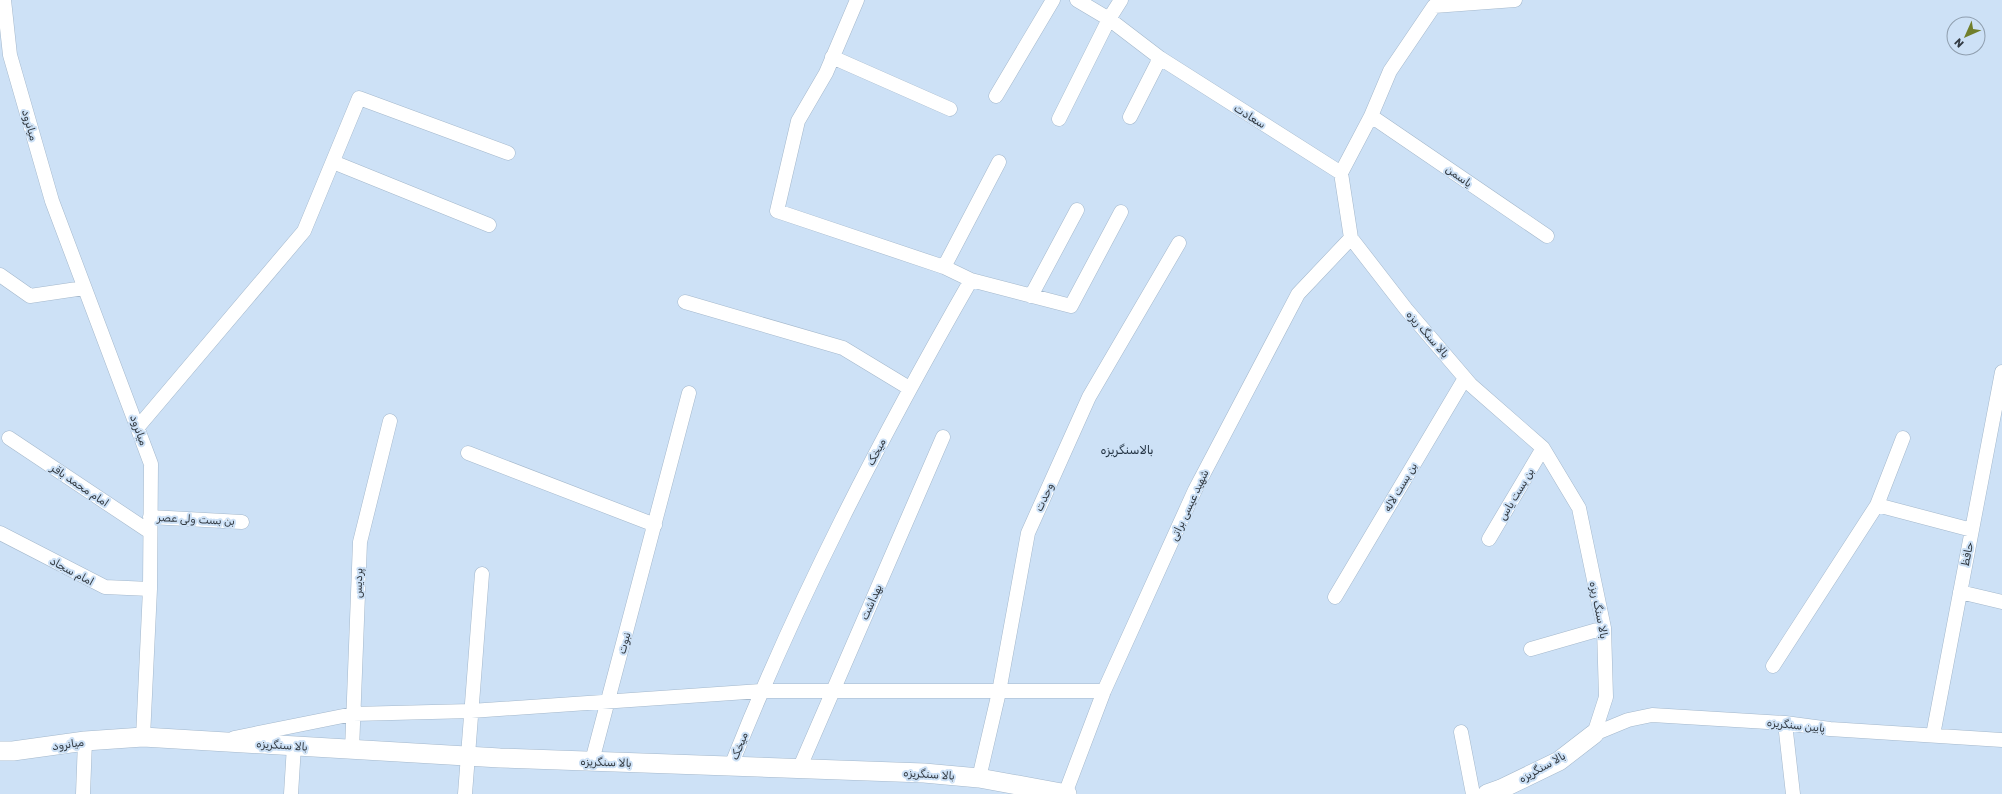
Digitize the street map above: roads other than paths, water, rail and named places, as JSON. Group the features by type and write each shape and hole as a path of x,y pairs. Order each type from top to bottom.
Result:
{"street":[{"name":"میانرود","path":"0,752 85,741 143,737 150,589 151,464 52,201 7,67 10,55 4,0"},
{"path":"857,0 832,57 798,122 777,211 944,267 971,280 1071,306 1121,212"},
{"path":"996,96 1053,0"},
{"name":"سعادت","path":"1077,0 1109,19 1160,58 1341,173"},
{"path":"1060,119 1109,19 1121,0"},
{"path":"1341,173 1371,116 1390,71 1431,3 1515,0"},
{"path":"832,57 950,109"},
{"path":"1130,117 1160,58"},
{"path":"138,428 304,231 359,98 508,153"},
{"name":"یاسمن","path":"1371,116 1547,236"},
{"path":"333,162 489,225"},
{"path":"944,267 999,162"},
{"name":"بالا سنگ ریزه","path":"1341,173 1351,238 1406,309 1465,378 1543,448 1579,508 1604,628 1606,697 1594,734"},
{"path":"1031,296 1077,210"},
{"name":"شهید عیسی براتی","path":"1066,794 1104,691 1195,490 1298,294 1351,238"},
{"name":"وحدت","path":"979,778 999,692 1028,533 1089,397 1179,243"},
{"path":"0,275 30,296 84,288"},
{"name":"میخک","path":"731,766 761,691 830,543 909,388 971,280"},
{"path":"685,302 843,348 909,388"},
{"name":"حافظ","path":"1932,736 2002,372"},
{"name":"بن بست لاله","path":"1335,597 1465,378"},
{"name":"نبوت","path":"592,761 689,393"},
{"name":"پردیس","path":"352,750 360,542 390,421"},
{"name":"بهداشت","path":"800,767 943,437"},
{"name":"امام محمد باقر","path":"9,438 150,532"},
{"path":"1773,666 1877,505 1903,438"},
{"name":"بن بست یاس","path":"1489,539 1543,448"},
{"path":"468,452 655,525"},
{"path":"1877,505 1972,530"},
{"name":"بن بست ولی عصر","path":"150,517 242,522"},
{"name":"امام سجاد","path":"0,533 104,587 150,589"},
{"path":"465,794 482,574"},
{"path":"1960,592 2002,602"},
{"path":"1531,649 1604,628"},
{"path":"218,741 353,714 471,711 608,703 761,691 1104,691"},
{"name":"پایین سنگریزه","path":"1594,734 1628,720 1652,715 1785,723 1932,736 2002,740"},
{"path":"1785,723 1793,794"},
{"path":"1461,732 1473,794"},
{"name":"بالا سنگریزه","path":"1487,794 1501,789 1559,760 1594,734"},
{"name":"بالا سنگریزه","path":"143,737 468,756 731,766 800,767 924,773 979,778 1066,794"},
{"path":"83,794 85,741"},
{"path":"291,794 294,746"}],"district":[{"name":"بالاسنگریزه","path":"1127,450"}]}
